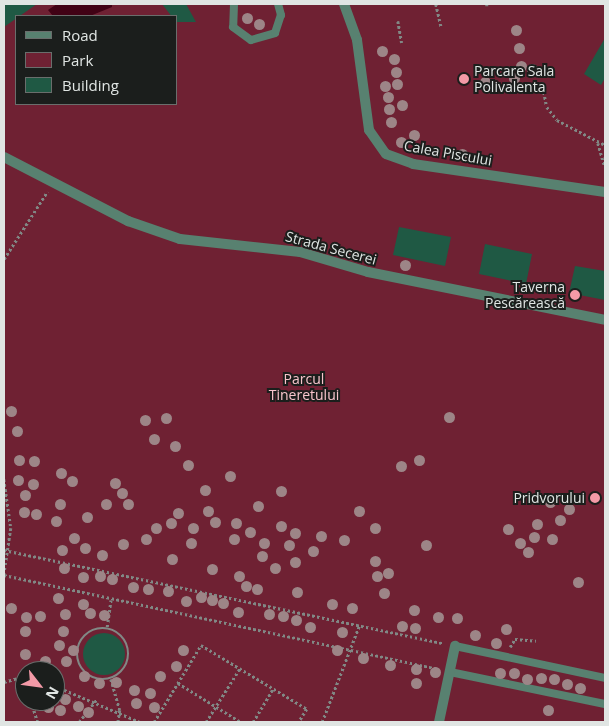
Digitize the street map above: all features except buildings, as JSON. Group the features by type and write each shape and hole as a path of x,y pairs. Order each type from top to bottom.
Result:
{"street":[{"name":"Calea Piscului","path":"344,4 357,40 369,130 386,154 413,164 605,192"},
{"name":"Strada Secerei","path":"4,157 128,221 180,239 300,252 368,272 605,320"},
{"path":"439,722 455,646"}],"lane":[{"path":"234,4 233,26 252,40 275,33 281,15 278,4"},
{"path":"455,646 605,678"},
{"path":"450,672 605,704"}],"path":[{"path":"436,4 441,26"},
{"path":"398,21 402,43"},
{"path":"542,82 547,107 557,120 605,145"},
{"path":"597,142 605,167"},
{"path":"4,259 53,183"},
{"path":"4,479 9,505 9,551 4,575 111,600 450,672"},
{"path":"4,550 455,646"},
{"path":"108,627 111,600"},
{"path":"348,629 349,624"},
{"path":"322,722 352,651 354,639 360,626"},
{"path":"108,627 123,636 130,652 125,669 111,679 86,674 77,651 84,635 108,627"},
{"path":"504,656 515,639 536,641"},
{"path":"343,649 344,644"},
{"path":"154,722 201,645 307,709 299,722"},
{"path":"206,722 240,668"},
{"path":"111,679 120,710 118,722"},
{"path":"178,683 241,722"},
{"path":"65,689 120,710 140,722"},
{"path":"253,722 273,689"},
{"path":"79,722 96,700"}],"green space":[{"name":"Parcul Tineretului","path":"4,4 605,4 605,722 4,722"}],"shaded area":[{"path":"57,4 112,4 112,7 92,15 52,15 48,10"}],"place":[{"name":"Parcare Sala Polivalenta","path":"464,79"},
{"name":"Taverna Pescărească","path":"575,295"},
{"name":"Pridvorului","path":"595,498"}]}
